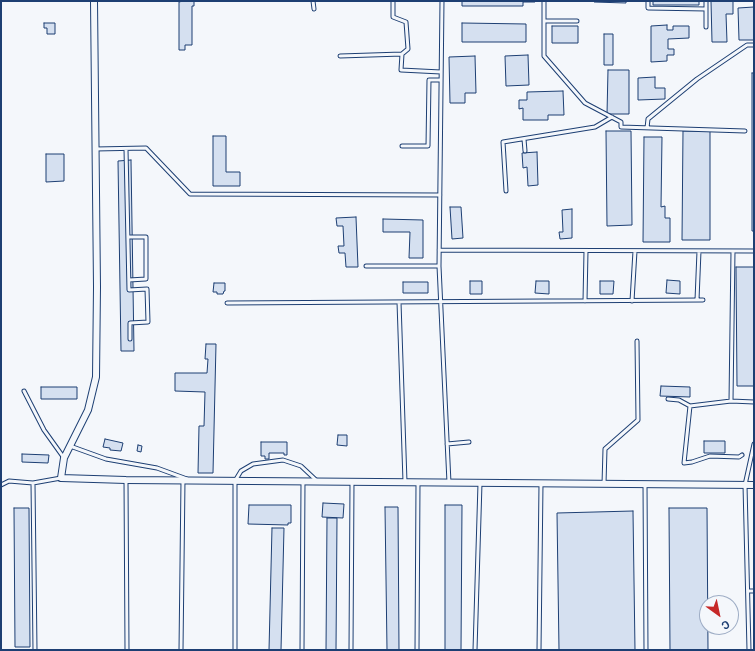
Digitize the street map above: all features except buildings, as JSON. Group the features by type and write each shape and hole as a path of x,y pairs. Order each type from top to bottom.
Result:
{"street":[{"path":"94,1 95,149 100,287 96,377 88,410 64,458 61,478 193,481 754,485"}],"lane":[{"path":"313,1 314,9"},
{"path":"340,56 402,54 408,49 406,22 393,17 393,1"},
{"path":"442,1 439,266 449,483"},
{"path":"544,1 544,56 585,103 621,122 621,127 745,131"},
{"path":"648,1 648,8 706,8"},
{"path":"706,1 706,27"},
{"path":"544,21 577,21"},
{"path":"647,128 648,119 697,79 747,45 754,45"},
{"path":"402,54 401,70 441,72"},
{"path":"402,146 428,146 429,80 441,80"},
{"path":"506,191 503,142 596,128 612,117"},
{"path":"524,139 524,151"},
{"path":"95,149 146,148 190,194 440,195"},
{"path":"126,149 129,290 147,289 148,322 130,323 130,339"},
{"path":"128,237 146,237 146,279 129,280"},
{"path":"439,250 754,251"},
{"path":"584,301 586,251"},
{"path":"632,301 635,251"},
{"path":"697,300 699,251"},
{"path":"731,401 733,251"},
{"path":"366,266 439,266"},
{"path":"227,303 703,300"},
{"path":"399,302 405,482"},
{"path":"604,484 605,449 638,420 637,342"},
{"path":"24,392 44,430 64,458"},
{"path":"668,399 679,400 690,406 731,401 754,402"},
{"path":"690,406 684,463 710,456 739,457 742,455"},
{"path":"447,444 469,442"},
{"path":"749,650 745,485 754,444"},
{"path":"69,446 106,459 157,468 193,481"},
{"path":"235,650 235,481 241,471 253,464 283,460 301,466 318,482"},
{"path":"1,486 9,481 33,483 61,478"},
{"path":"126,480 127,650"},
{"path":"181,650 183,480"},
{"path":"302,650 303,482"},
{"path":"351,650 352,482"},
{"path":"33,483 35,650"},
{"path":"417,650 418,483"},
{"path":"476,650 480,483"},
{"path":"539,650 541,484"},
{"path":"645,484 646,650"},
{"path":"748,591 754,591"}]}
